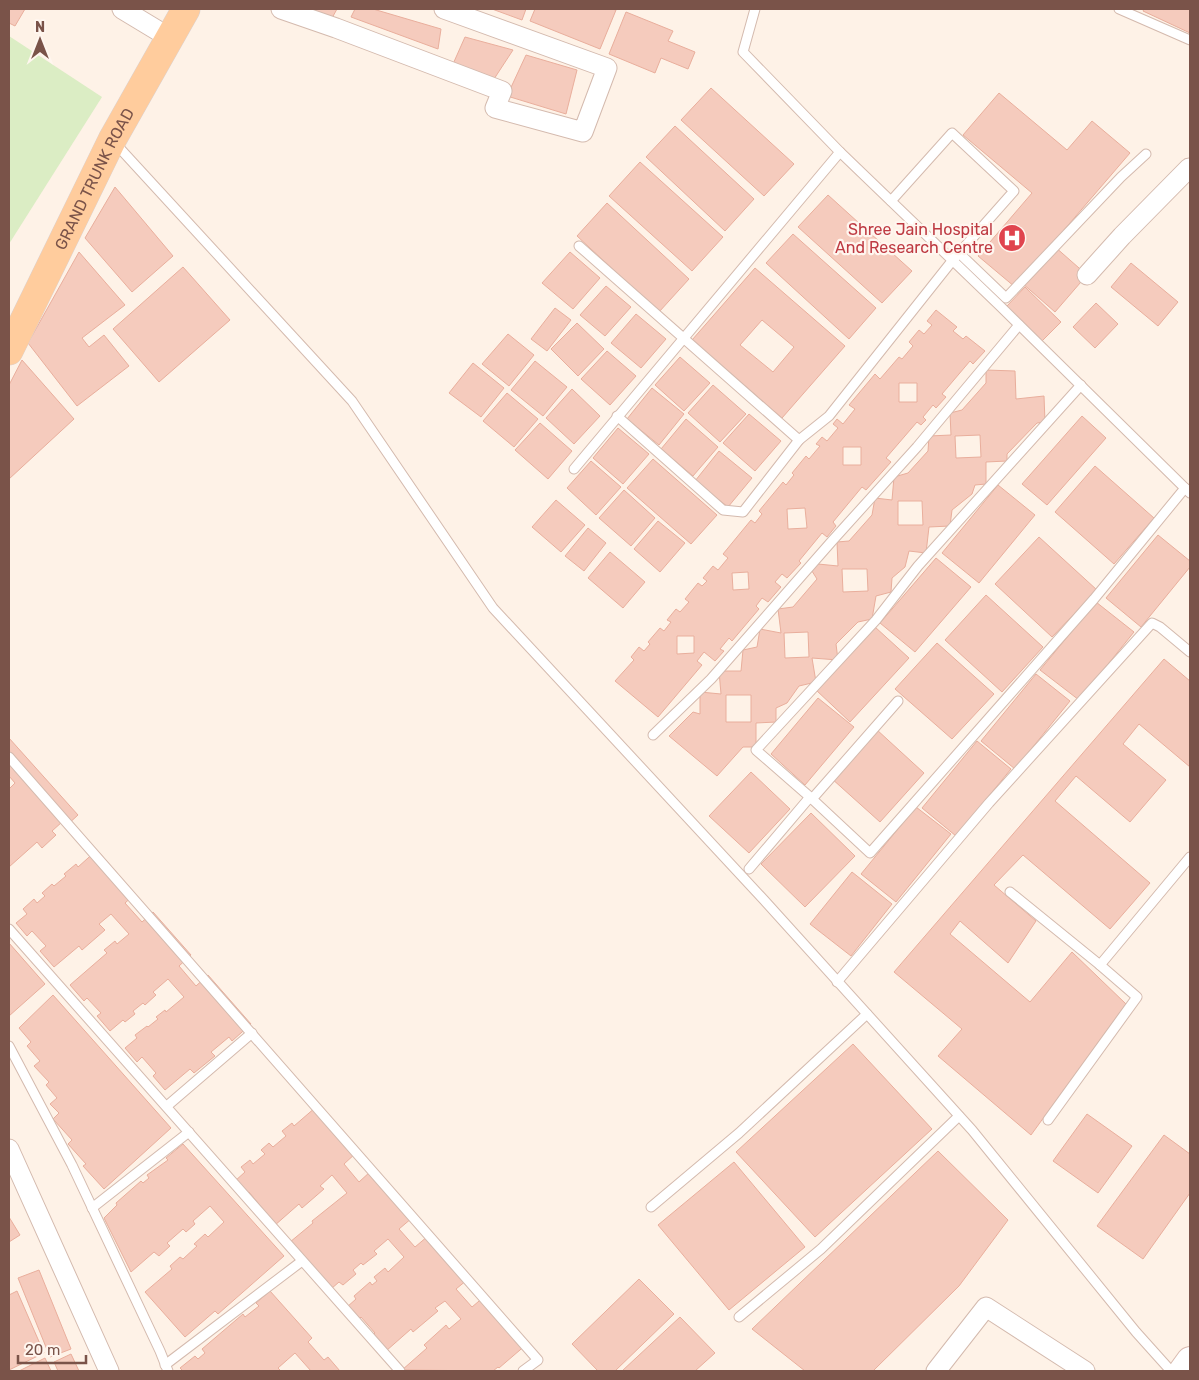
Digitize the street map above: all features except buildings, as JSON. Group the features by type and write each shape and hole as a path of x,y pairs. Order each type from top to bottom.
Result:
{"main road":[{"name":"GRAND TRUNK ROAD","path":"9,351 112,140 186,9"},
{"path":"1182,1371 1190,1360"}],"street":[{"path":"122,9 170,38"},
{"path":"281,9 502,91 495,108 583,132 607,68 444,9"},
{"path":"1087,275 1122,236 1190,169"},
{"path":"9,1149 16,1185 109,1371"},
{"path":"936,1371 986,1307 1085,1371"}],"lane":[{"path":"755,9 743,52 840,152 1081,385 1188,490 870,853 756,750 876,620 918,566 1081,385"},
{"path":"1119,9 1190,40"},
{"path":"617,416 723,510 743,512 799,440 829,416 952,260 1014,191 952,133 891,201"},
{"path":"112,140 352,401 492,608 764,900 959,1116 1136,1332 1171,1371"},
{"path":"574,469 840,152"},
{"path":"959,253 1006,298 1120,177 1146,154"},
{"path":"579,246 799,440"},
{"path":"653,735 712,679 917,447 1019,325"},
{"path":"837,982 989,803 1152,623 1160,627 1190,652"},
{"path":"749,869 810,797 812,799 898,701"},
{"path":"9,757 538,1360 523,1371"},
{"path":"1100,965 1190,857"},
{"path":"1010,892 1137,996 1048,1120"},
{"path":"9,929 400,1371"},
{"path":"651,1207 739,1132 867,1014"},
{"path":"167,1106 252,1033"},
{"path":"9,1046 72,1165 167,1368 302,1261"},
{"path":"739,1317 822,1249 959,1116"},
{"path":"92,1208 189,1132"}],"green space":[{"path":"9,36 102,97 9,244"}],"place":[{"name":"Shree Jain Hospital And Research Centre","path":"1012,238"}]}
